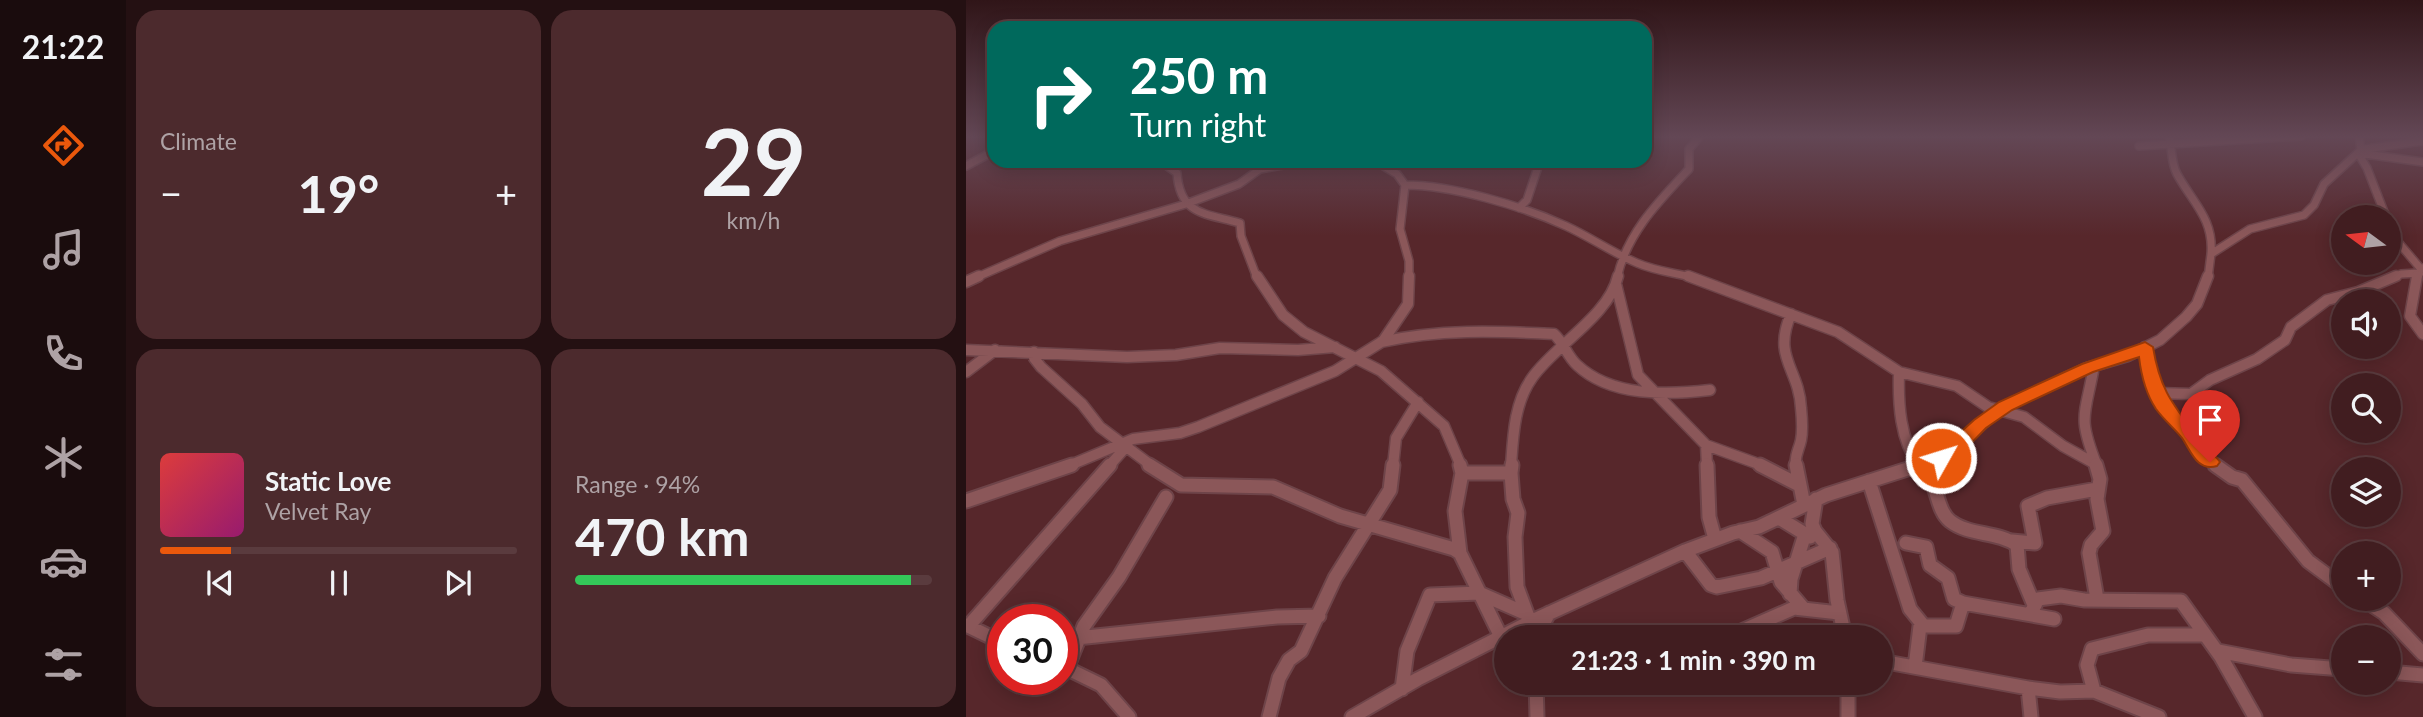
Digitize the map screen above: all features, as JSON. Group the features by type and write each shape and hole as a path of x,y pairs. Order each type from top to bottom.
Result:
{"street":[{"path":"1172,169 1177,173 1186,204 1193,211 1240,223 1241,236 1252,267 1283,315 1304,332 1358,357 1418,402 1444,426 1458,455 1462,473 1455,511 1460,553 1495,625"},
{"path":"966,282 1060,241 1186,204 1239,184 1260,169"},
{"path":"966,502 1122,446 1198,427 1296,389 1381,342 1397,324 1408,304 1409,261 1400,229 1405,185 1397,174 1389,169"},
{"path":"1519,208 1527,200 1537,169"},
{"path":"1528,618 1517,587 1515,537 1518,513 1513,499 1511,472 1514,427 1524,392 1538,369 1597,312 1616,284 1622,257 1641,228 1644,217 1689,169"},
{"path":"1518,625 1528,618 1549,613 1715,539 1779,518 1810,502 1953,452 1980,424 1999,410 2094,366 2128,356 2171,331 2197,305 2209,281 2214,237 2206,214 2174,169"},
{"path":"2211,254 2256,227 2304,215 2315,205 2325,184 2340,169"},
{"path":"2369,169 2381,205"},
{"path":"1405,185 1438,187 1519,208 1566,226 1622,257 1703,280 1838,332 1899,372 1957,386 1988,407 2024,417 2063,446 2092,462"},
{"path":"2401,246 2420,270"},
{"path":"2420,270 2410,316 2423,334"},
{"path":"2158,393 2191,394 2210,380 2257,359 2284,340 2291,327 2327,300 2420,270"},
{"path":"1616,284 1638,375 1706,445 1774,470 1799,485"},
{"path":"1791,314 1785,328 1783,354 1797,385 1801,405 1801,440 1795,459 1799,485 1810,502 1816,536 1825,544 1836,563 1842,625"},
{"path":"1381,342 1411,335 1480,330 1554,334 1570,359 1591,374 1617,387 1658,394 1710,390"},
{"path":"966,350 1127,357 1176,355 1220,348 1298,350 1335,347"},
{"path":"2145,347 2149,374 2163,406 2188,434 2199,453 2232,477 2242,480 2301,554 2331,578"},
{"path":"966,372 995,350"},
{"path":"1034,352 1034,358 1041,367 1082,404 1100,427 1122,446 1181,485 1273,487 1340,516 1442,544 1460,553"},
{"path":"2094,366 2091,384 2082,399 2083,426 2092,462 2101,477 2096,502 2104,530 2101,539 2091,545 2089,552 2097,599"},
{"path":"1899,372 1900,404 1906,437 1919,466 1931,479 1943,514 1961,527 1998,534 2017,545 2019,569 2033,609"},
{"path":"1269,717 1279,678 1289,660 1301,651 1335,578 1391,490 1396,438 1418,402"},
{"path":"1706,445 1709,517 1715,539"},
{"path":"987,635 969,626 1122,446"},
{"path":"1462,473 1511,472"},
{"path":"1869,481 1910,609 1923,625"},
{"path":"2012,541 2035,543 2028,506 2047,498 2097,489"},
{"path":"1078,636 1088,618 1128,564 1166,497"},
{"path":"1779,518 1825,544"},
{"path":"1740,531 1772,552 1778,574 1790,595 1803,608"},
{"path":"1786,612 1795,564 1805,534"},
{"path":"1906,543 1926,547 1930,565 1944,573 1954,599 1963,603 2033,609 2054,620"},
{"path":"1685,551 1711,585 1717,587 1778,574 1825,544"},
{"path":"1402,689 1407,652 1430,595 1479,593 1528,618"},
{"path":"2033,609 2038,599 2054,596 2139,602 2181,601 2218,651 2255,717"},
{"path":"1915,667 1920,626 1956,626 1963,603"},
{"path":"1756,625 1794,608 1839,613"},
{"path":"2381,611 2423,654"},
{"path":"1542,625 1549,613"},
{"path":"1078,638 1137,630 1186,629 1277,617 1319,616"},
{"path":"2094,691 2087,665 2092,649 2146,635 2171,633 2188,638 2204,635"},
{"path":"1352,717 1494,641"},
{"path":"2218,651 2291,665 2331,668"},
{"path":"1893,663 2028,688 2060,692 2094,691 2159,717"},
{"path":"2401,673 2423,674"},
{"path":"1078,674 1101,685 1129,717"},
{"path":"2028,688 2031,717"},
{"path":"1536,695 1537,717"},
{"path":"1848,695 1848,717"}],"route":[{"path":"1941,458 1953,452 1980,424 2006,406 2087,368 2128,356 2145,347 2149,374 2163,406 2188,434 2199,453 2210,462"}]}
